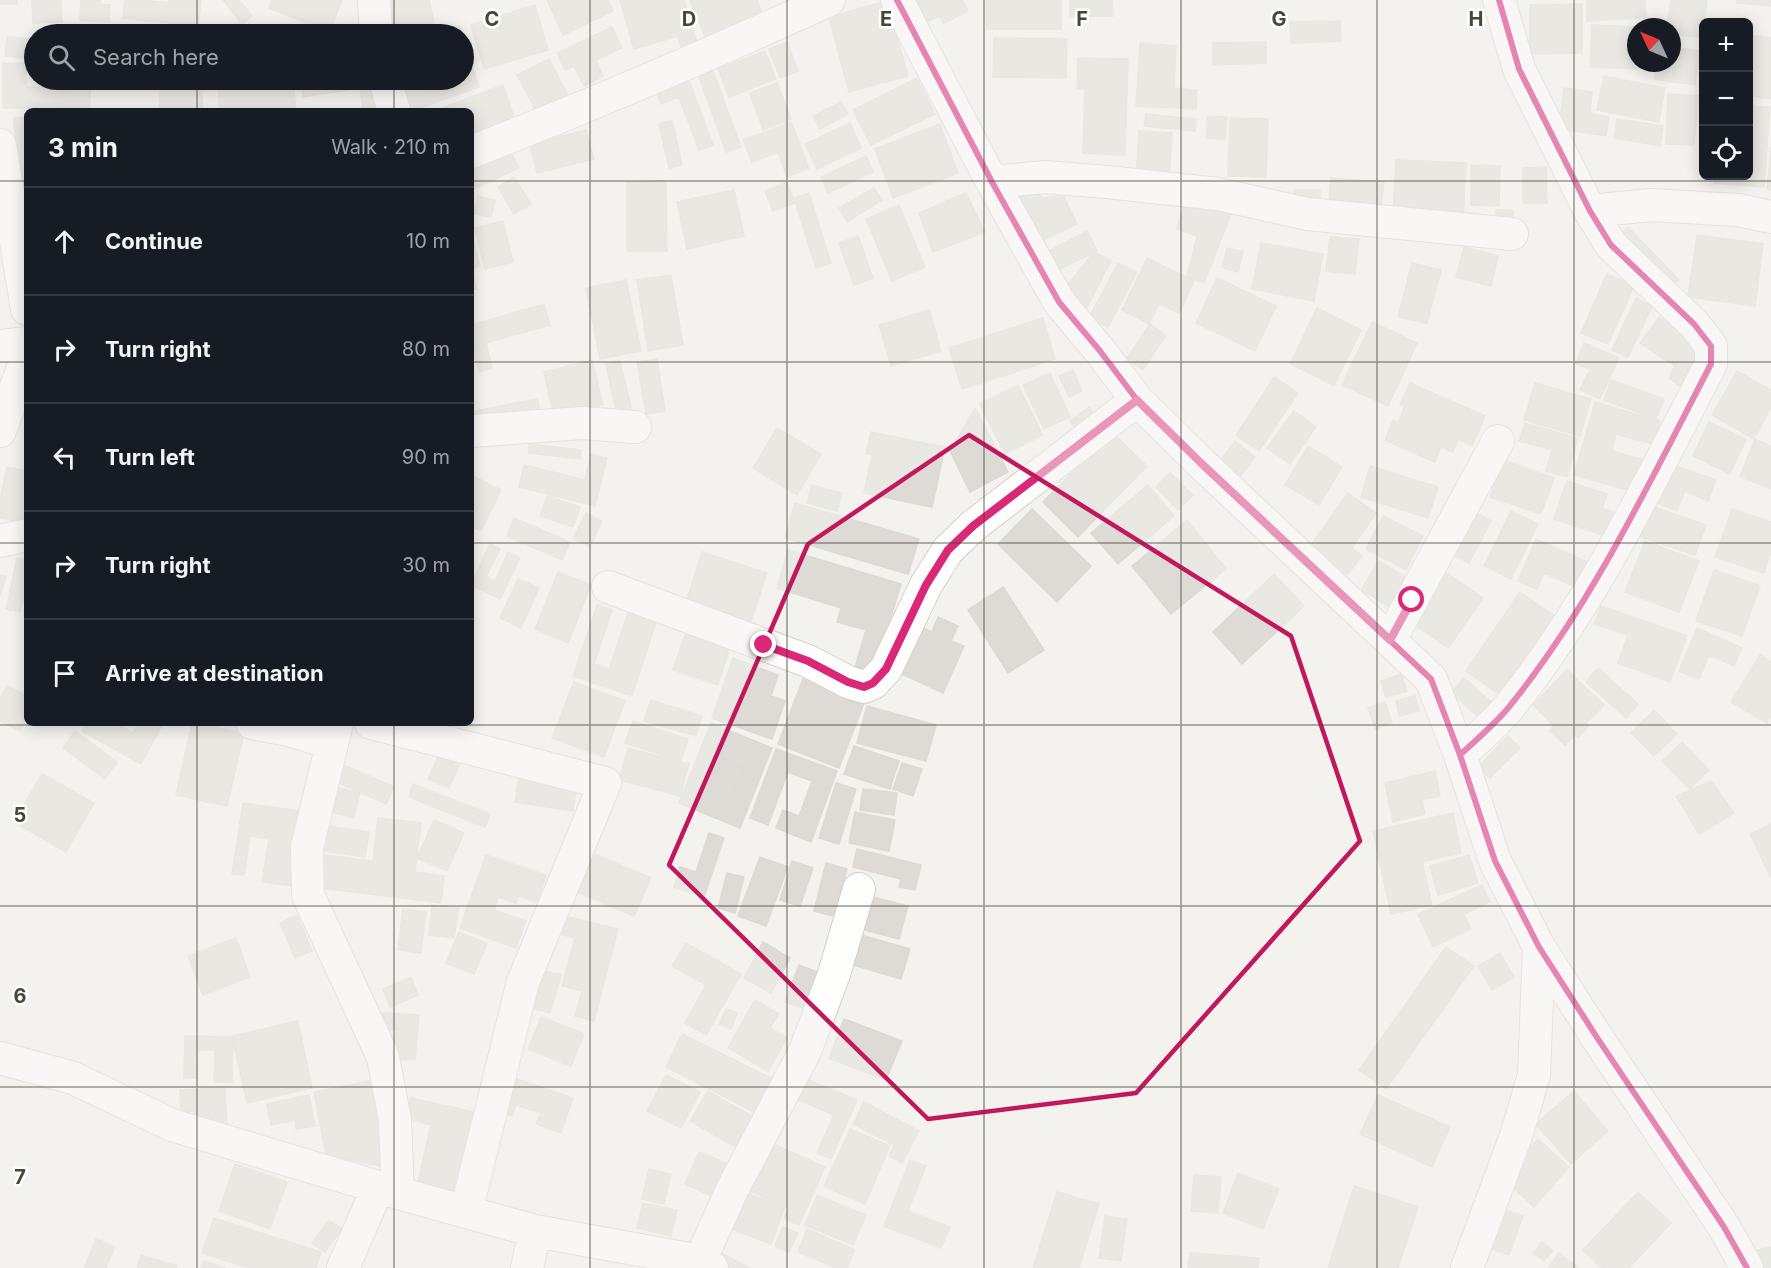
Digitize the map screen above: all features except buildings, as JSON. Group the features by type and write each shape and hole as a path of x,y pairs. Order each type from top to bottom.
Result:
{"street":[{"path":"374,0 375,24"},
{"path":"474,151 608,98 829,0"},
{"path":"897,0 992,182 1059,302 1137,400 1431,679 1460,755 1495,861 1539,947 1724,1227 1747,1268"},
{"path":"1460,755 1508,708 1558,641 1621,538 1711,364 1711,346 1694,324 1611,245 1590,211 1519,69 1498,0"},
{"path":"388,90 393,108"},
{"path":"0,145 5,216 24,296"},
{"path":"992,182 1045,177 1107,182 1218,194 1307,214 1512,234"},
{"path":"1590,211 1651,205 1738,210 1771,217"},
{"path":"0,346 24,343"},
{"path":"0,431 24,365"},
{"path":"608,587 808,661 848,682 864,687 873,683 886,669 926,585 948,550 973,526 1137,400"},
{"path":"474,431 582,423 635,427"},
{"path":"1390,640 1498,441"},
{"path":"0,541 24,536"},
{"path":"268,726 334,733 307,848 308,895 383,1057 395,1120 388,1190 343,1268"},
{"path":"383,726 605,783 523,982 466,1212"},
{"path":"0,1058 73,1078 172,1125 388,1190 535,1232 668,1262 706,1264 732,1190 805,1051 834,974 859,890"},
{"path":"1467,1268 1517,1133 1534,1075 1539,947"},
{"path":"527,1268 535,1232"}],"highlighted area":[{"path":"969,435 1291,636 1360,841 1136,1093 928,1119 669,865 808,544"}],"cycle path":[{"path":"897,0 992,182 1059,302 1137,400 1431,679 1460,755 1495,861 1539,947 1724,1227 1747,1268"},
{"path":"1460,755 1509,707 1539,667 1594,584 1711,364 1711,346 1694,324 1611,245 1590,211 1519,69 1499,0"}],"route":[{"path":"764,645 808,661 848,682 864,687 873,683 886,669 895,645 926,585 948,550 973,526 1137,400 1390,640 1412,600"}]}
